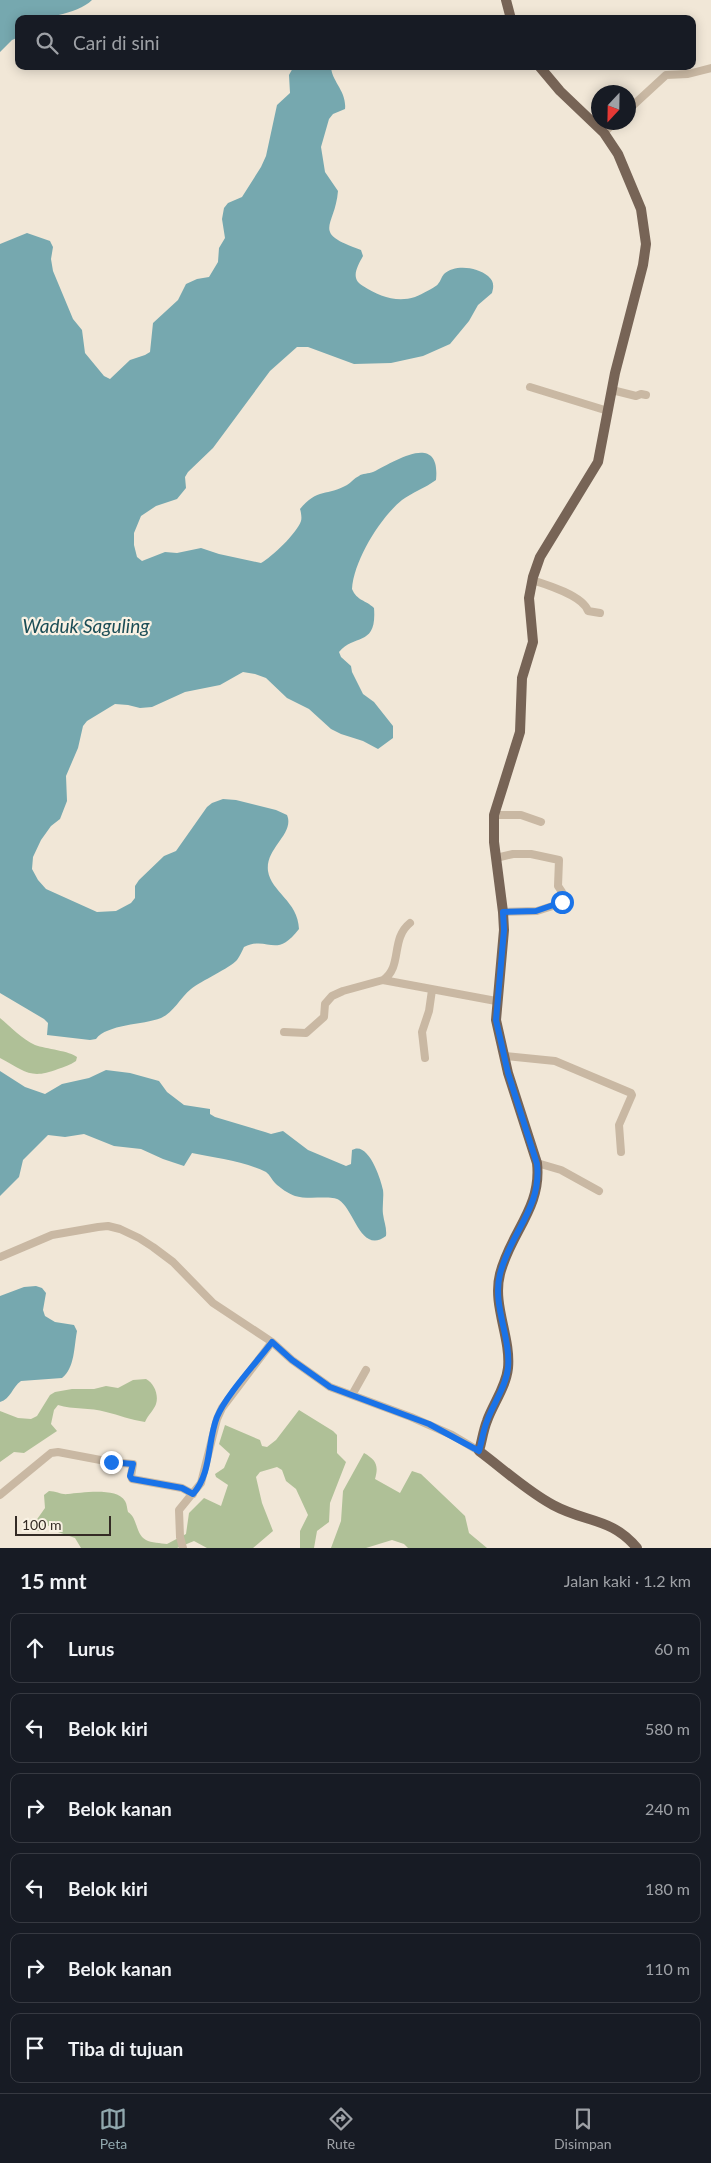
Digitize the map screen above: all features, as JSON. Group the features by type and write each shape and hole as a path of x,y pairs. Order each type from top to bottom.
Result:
{"main road":[{"path":"506,0 510,15"},
{"path":"542,70 565,96 604,133 618,154 636,193 641,209 646,244 643,266 612,390 598,462 540,557 532,580 530,598 533,642 522,678 520,732 494,815 496,858 503,912 503,940 496,1001 496,1020 508,1073 537,1164 536,1196 515,1235 500,1273 499,1304 508,1369 503,1386 486,1422 479,1451 548,1502 571,1513 615,1528 628,1537 637,1548"}],"street":[{"path":"636,103 666,75 688,74 711,68"},
{"path":"604,133 607,130"},
{"path":"530,387 608,411"},
{"path":"612,390 636,396 646,395"},
{"path":"532,580 557,590 563,590 586,605 588,611 600,613"},
{"path":"494,815 521,815 541,822"},
{"path":"496,858 513,854 531,854 559,860 558,886 562,892 562,902 536,911 503,912"},
{"path":"383,980 393,969 397,942 405,927 410,923"},
{"path":"284,1032 306,1033 324,1017 325,1004 332,996 383,980 496,1001"},
{"path":"425,1058 422,1032 429,1011 432,990"},
{"path":"505,1056 555,1061 631,1093 632,1095 619,1125 621,1152"},
{"path":"537,1164 561,1170 599,1191"},
{"path":"0,1256 52,1235 108,1226 120,1229 153,1246 173,1262 213,1303 272,1342 330,1387 429,1424 479,1451"},
{"path":"182,1548 179,1510 198,1489 204,1474 219,1414 272,1342"},
{"path":"352,1395 366,1370"},
{"path":"0,1495 51,1453 58,1452 111,1462 133,1464 130,1476 132,1479 182,1488 193,1494"}],"green space":[{"path":"0,1018 35,1045 74,1055 77,1057 76,1061 48,1072 34,1074 0,1058"},
{"path":"146,1379 153,1386 157,1401 145,1422 100,1410 70,1408 58,1405 54,1410 51,1424 57,1431 24,1453 14,1452 0,1462 0,1411 18,1418 31,1419 37,1416 50,1395 55,1392 72,1389 94,1389 106,1386 118,1388 133,1380"},
{"path":"299,1410 337,1435 337,1453 346,1462 330,1503 329,1522 317,1531 314,1548 300,1548 300,1531 308,1515 296,1489 286,1481 282,1470 277,1467 260,1472 256,1477 262,1503 273,1531 253,1548 207,1548 194,1541 177,1548 81,1548 75,1538 58,1532 50,1525 40,1531 34,1531 33,1525 45,1508 44,1495 49,1491 66,1494 107,1492 121,1497 125,1501 128,1512 142,1537 151,1542 167,1544 186,1534 189,1513 204,1498 221,1506 228,1485 216,1477 215,1474 224,1468 230,1454 219,1444 225,1425 260,1440 262,1446 267,1447 276,1440"},
{"path":"364,1453 376,1463 375,1479 400,1493 412,1471 421,1474 465,1516 469,1533 487,1548 408,1548 404,1544 392,1540 366,1548 331,1548 341,1521 343,1491"}],"water":[{"path":"0,0 92,0 68,13 58,15 15,15 15,39 0,52"},
{"name":"Waduk Saguling","path":"292,70 332,70 333,77 344,97 345,109 333,114 329,119 321,147 325,172 338,191 329,228 335,238 361,250 363,256 356,272 359,283 375,293 388,298 408,299 434,287 439,283 444,274 449,271 466,268 478,270 490,278 493,284 492,293 478,305 469,321 450,344 423,356 391,363 354,364 308,347 297,347 270,371 213,448 188,472 185,477 186,488 177,499 156,506 141,516 134,533 134,545 137,557 142,561 165,552 177,553 201,548 261,563 295,532 301,521 300,509 312,498 340,488 360,475 373,472 403,457 424,453 431,456 436,465 436,480 402,500 385,517 369,540 358,565 352,589 359,598 374,608 372,629 364,638 345,646 339,652 341,657 351,666 363,694 374,702 393,726 393,738 378,749 363,741 341,734 331,729 309,709 287,698 266,678 243,672 220,685 185,692 152,707 140,708 115,704 87,721 83,726 78,748 66,776 67,801 60,819 51,826 41,840 33,857 32,869 46,889 97,912 116,911 131,903 135,898 135,886 139,880 164,856 176,851 207,807 223,799 236,800 276,810 287,815 287,829 271,855 268,871 274,885 294,911 298,919 299,929 291,938 278,945 260,943 244,947 233,963 191,989 170,1012 161,1018 108,1030 96,1039 90,1040 47,1035 48,1023 44,1019 0,993 0,244 27,233 50,241 53,247 51,259 53,271 73,319 82,330 85,353 104,376 110,379 130,360 150,352 153,323 178,300 186,284 197,279 209,277 218,262 219,248 225,238 222,219 224,208 228,203 242,197 261,167 266,156 277,105 290,93 289,75"},
{"path":"106,1070 130,1073 159,1081 167,1092 184,1105 210,1109 210,1114 215,1117 271,1134 283,1131 308,1150 346,1166 351,1164 352,1150 358,1148 363,1150 373,1162 382,1185 386,1236 377,1240 370,1240 364,1235 339,1200 295,1196 279,1187 266,1172 257,1168 192,1153 184,1166 141,1149 114,1146 84,1134 65,1137 48,1135 23,1160 19,1177 0,1196 0,1071 25,1087 45,1094 62,1084 89,1078"},
{"path":"36,1286 42,1288 46,1293 43,1310 45,1316 55,1322 74,1325 77,1331 72,1363 62,1378 21,1381 7,1398 0,1402 0,1296 24,1287"}],"route":[{"path":"111,1462 134,1464 130,1476 132,1479 182,1488 193,1494 201,1483 217,1419 222,1408 272,1342 292,1360 330,1387 429,1424 479,1451 486,1422 503,1386 508,1369 498,1290 500,1273 515,1235 536,1196 538,1174 537,1164 508,1073 496,1020 499,964 504,930 503,912 536,911 562,902"}]}
